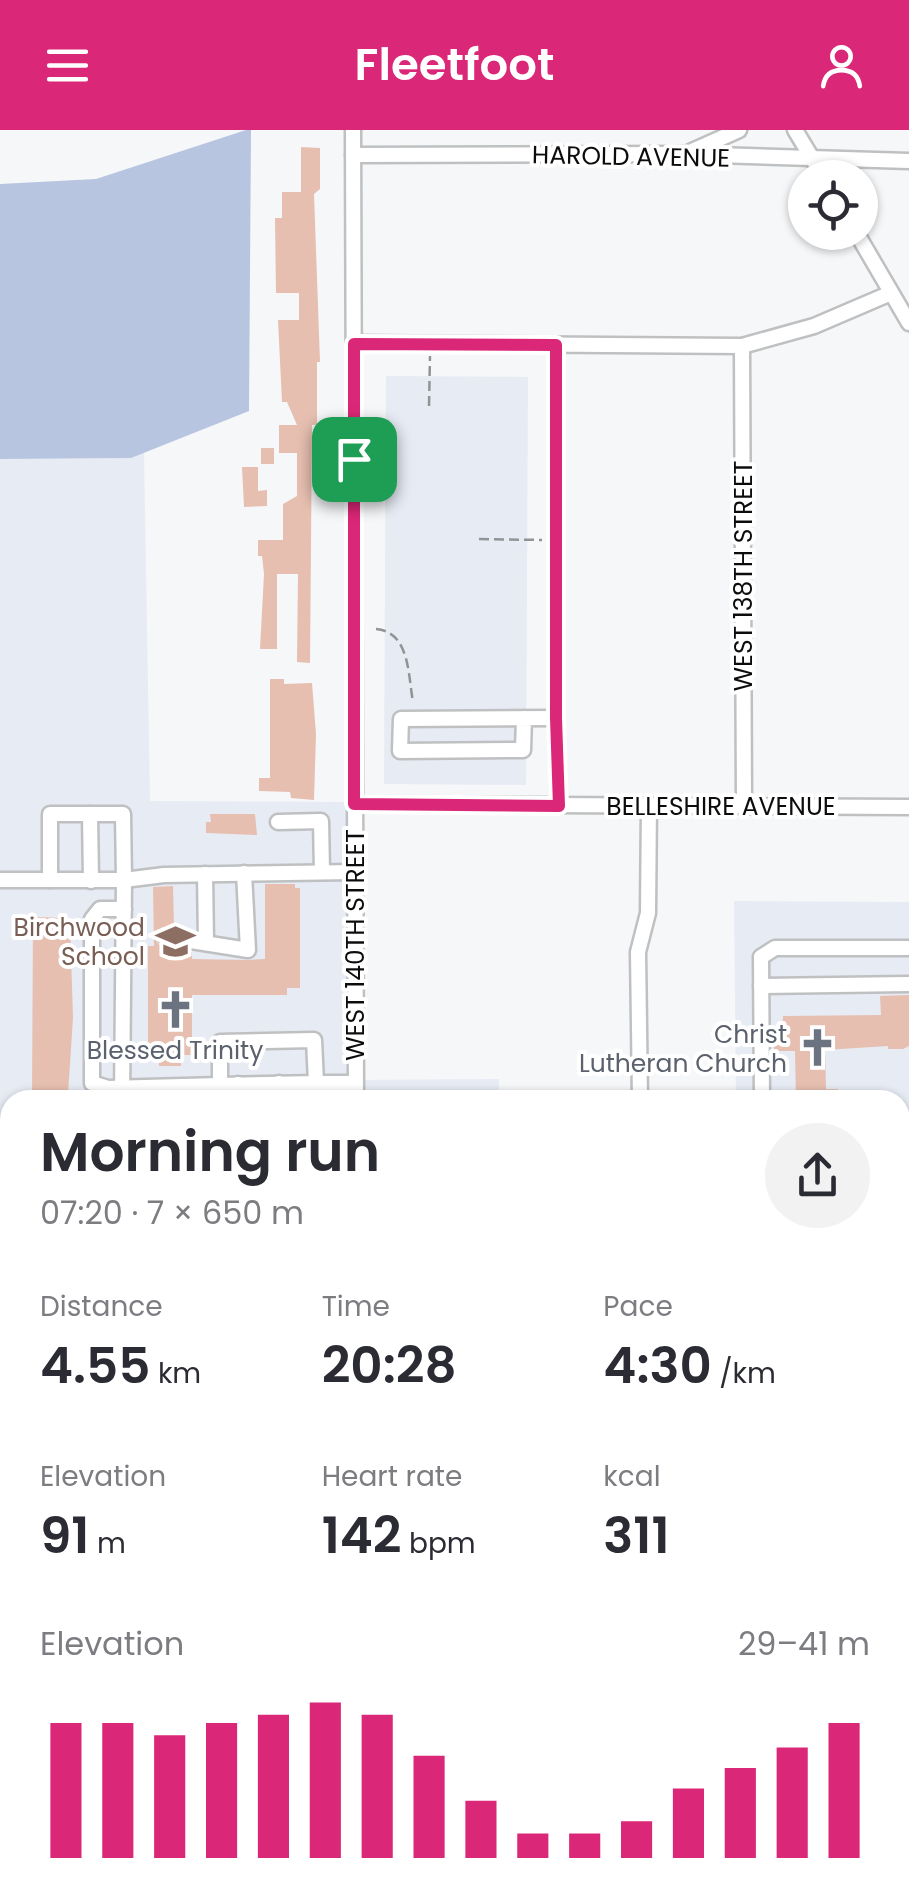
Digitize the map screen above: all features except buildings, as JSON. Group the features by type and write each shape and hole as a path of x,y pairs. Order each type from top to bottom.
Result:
{"street":[{"name":"WEST 140TH STREET","path":"352,130 356,1090"},
{"path":"685,154 739,130"},
{"path":"795,130 814,160"},
{"name":"HAROLD AVENUE","path":"353,156 685,154 814,160"},
{"name":"HAROLD AVENUE","path":"878,161 909,161"},
{"path":"866,250 909,323"},
{"path":"354,344 742,346 814,326 891,294"},
{"path":"556,345 559,806"},
{"name":"WEST 138TH STREET","path":"742,346 744,806"},
{"path":"524,718 523,750 400,751 400,718 524,718 556,718"},
{"name":"BELLESHIRE AVENUE","path":"354,804 909,807"},
{"path":"640,1090 638,952 648,913 649,804"},
{"path":"50,880 50,814 123,814 122,1090"},
{"path":"90,814 91,880"},
{"path":"278,822 321,822 322,872"},
{"path":"0,880 354,872"},
{"path":"205,874 206,943"},
{"path":"166,936 248,950 244,874"},
{"path":"110,1090 92,1084 92,919 100,909 124,909"},
{"path":"762,1090 761,957 774,948 909,948"},
{"path":"761,986 909,984"},
{"path":"220,1085 220,1042 314,1040 308,1090"},
{"path":"248,1090 279,1084 356,1084"},
{"path":"279,1084 279,1090"},
{"path":"166,1090 220,1085 233,1090"},
{"path":"644,1902 906,1902"}],"path":[{"path":"430,354 430,406"},
{"path":"479,539 544,540"},
{"path":"376,629 387,630 402,643 413,702"}],"shaded area":[{"path":"251,130 249,411 131,458 0,459 0,184 96,179"},
{"path":"386,376 528,377 526,785 384,784"},
{"name":"Birchwood School","path":"144,452 150,801 349,802 349,1080 499,1079 499,1090 0,1090 0,459 131,458"},
{"path":"734,901 909,902 909,1090 736,1090"}],"place":[{"name":"Birchwood School","path":"175,941"},
{"name":"Blessed Trinity","path":"175,1009"},
{"name":"Christ Lutheran Church","path":"817,1048"}],"route":[{"path":"354,344 556,345 559,806 354,804 354,459 354,344"}]}
